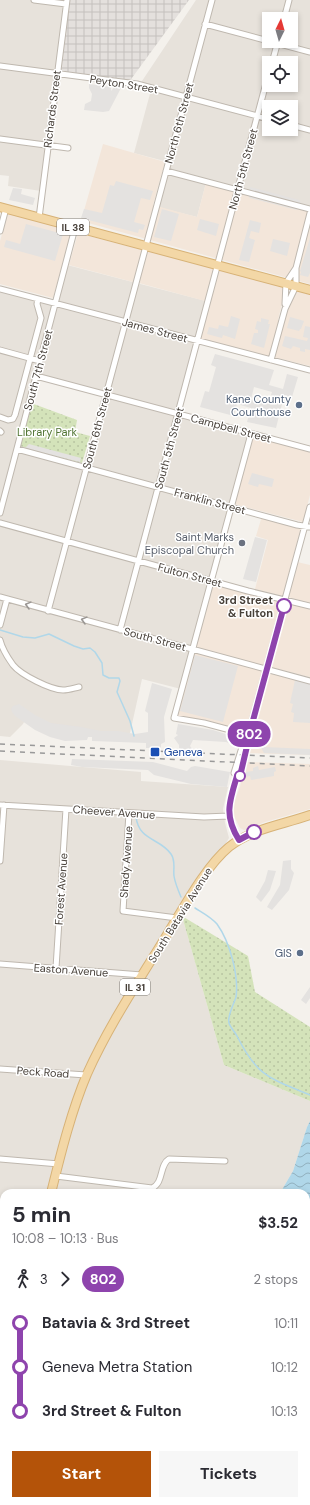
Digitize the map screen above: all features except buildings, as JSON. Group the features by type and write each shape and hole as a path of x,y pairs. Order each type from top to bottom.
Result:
{"main road":[{"name":"IL 38","path":"3,208 310,290"},
{"name":"South Batavia Avenue","path":"52,1189 72,1117 86,1076 111,1028 142,975 214,862 229,847 261,829 310,815"}],"street":[{"path":"34,0 67,2"},
{"name":"North 6th Street","path":"146,246 212,0"},
{"path":"286,12 289,0"},
{"name":"Richards Street","path":"39,218 56,74 67,2"},
{"path":"205,24 262,38"},
{"path":"297,48 310,52"},
{"name":"Peyton Street","path":"0,66 138,84 262,117"},
{"name":"North 5th Street","path":"217,265 264,92"},
{"path":"298,127 310,130"},
{"path":"0,139 48,144 68,148"},
{"path":"166,172 310,209"},
{"path":"0,231 3,208"},
{"path":"271,360 285,309 296,286 296,268 310,213"},
{"name":"South 7th Street","path":"0,513 76,228"},
{"name":"South 6th Street","path":"48,611 146,246"},
{"name":"South 5th Street","path":"120,630 217,265"},
{"path":"285,309 286,283 296,268"},
{"name":"James Street","path":"0,289 310,370"},
{"path":"0,417 8,420 13,419 15,415 41,318 37,304 38,299"},
{"path":"0,350 40,361"},
{"name":"Campbell Street","path":"36,376 310,449"},
{"path":"248,737 204,724 174,718 251,434"},
{"name":"Franklin Street","path":"17,449 297,525 307,526"},
{"path":"239,840 229,816 229,804 237,776 234,773 244,741 248,737 285,600 307,526 310,507"},
{"name":"Fulton Street","path":"0,523 310,606"},
{"name":"South Street","path":"0,597 310,681"},
{"path":"0,625 7,599"},
{"path":"0,641 13,665 30,677 58,690 79,687"},
{"path":"0,861 2,805"},
{"name":"Cheever Avenue","path":"2,805 204,818 229,816"},
{"name":"Forest Avenue","path":"56,968 66,809"},
{"name":"Shady Avenue","path":"129,814 123,911 177,918"},
{"name":"Easton Avenue","path":"0,964 142,975"},
{"name":"Peck Road","path":"0,1069 86,1076"},
{"path":"0,1159 59,1164"},
{"path":"56,1176 152,1188 158,1184 164,1163 169,1159 225,1161"}],"shaded area":[{"path":"0,0 65,0 55,73 0,66"},
{"path":"68,0 189,0 129,82 58,73"},
{"path":"196,0 288,0 285,12 262,12 262,48 275,48 272,56 262,56 262,91 255,115 140,84"},
{"path":"291,0 310,0 310,130 298,127 298,100 263,100 265,92 298,92 298,56 275,56 277,48 298,48 298,12 288,12"},
{"path":"0,68 55,75 41,191 8,186 9,176 0,175"},
{"path":"89,84 111,87 111,91 116,85 121,88 109,111 103,112 84,110 85,104 91,101 92,94"},
{"path":"151,90 183,100 168,162 134,153"},
{"path":"186,100 255,118 237,189 167,170"},
{"path":"262,103 262,118 258,117"},
{"path":"258,119 262,120 262,136 298,136 298,130 310,133 310,208 238,189"},
{"path":"103,144 165,162 153,205 197,217 206,183 310,210 310,284 81,221"},
{"path":"166,173 206,183 197,217 157,207"},
{"path":"116,181 153,191 150,200 141,198 134,222 145,225 143,230 139,229 138,233 81,218 84,209 102,213 110,185 114,186"},
{"path":"250,187 299,200 301,203 297,210 250,198 247,194"},
{"path":"13,188 22,189 21,194 35,198 33,205 9,200"},
{"path":"162,209 179,214 171,241 154,237"},
{"path":"8,213 72,230 53,298 0,284 0,241"},
{"path":"200,219 219,224 216,236 197,230"},
{"path":"250,220 261,223 259,233 251,231 249,238 255,240 249,262 239,260"},
{"path":"26,224 63,234 55,261 4,247 6,240 20,244"},
{"path":"78,233 142,250 133,282 69,265"},
{"path":"310,238 310,273 308,277 300,275 300,271"},
{"path":"273,239 290,243 287,256 270,251"},
{"path":"148,251 214,269 205,301 139,283"},
{"path":"67,265 206,301 197,340 57,303"},
{"path":"219,270 286,288 278,320 280,321 269,358 199,340"},
{"path":"292,288 310,293 310,366 273,357"},
{"path":"0,291 53,305 0,504"},
{"path":"57,305 196,342 177,412 38,375"},
{"path":"231,316 240,319 235,339 223,335 222,338 207,334 209,327 218,329 219,325 228,327"},
{"path":"290,317 304,321 299,331 287,328"},
{"path":"261,318 269,320 268,324 270,324 264,348 251,344 254,333 258,333 258,330 255,329 257,321 261,322"},
{"path":"305,326 310,327 310,350 305,349 305,352 300,351 300,348 293,346 291,349 282,346 285,336 307,341 308,338 303,337"},
{"path":"215,354 274,370 269,385 283,389 287,374 298,377 292,397 288,396 287,400 271,395 272,392 254,387 251,399 269,404 270,400 282,404 276,428 247,422 251,408 237,404 234,416 200,407 205,391 209,392 216,367 211,365"},
{"path":"107,396 249,435 230,505 88,467"},
{"path":"253,435 310,450 310,495 303,522 234,504"},
{"path":"29,444 81,458 80,462 25,448"},
{"path":"18,451 229,508 192,648 0,595 0,518"},
{"path":"252,473 274,479 272,487 259,484 258,487 248,484"},
{"path":"262,516 301,527 283,596 255,589 268,540 256,536"},
{"path":"255,537 267,540 256,582 243,579"},
{"path":"297,562 310,565 310,603 288,597"},
{"path":"214,582 282,601 264,666 196,647"},
{"path":"0,599 192,651 181,689 142,679 130,733 111,734 64,731 28,714 23,724 10,737 0,736"},
{"path":"287,601 310,607 310,677 270,667"},
{"path":"194,651 310,682 310,755 248,753 252,736 200,721 176,717"},
{"path":"195,655 238,666 223,722 180,711"},
{"path":"295,680 310,684 310,723 293,722 294,713 291,712 293,704 290,703"},
{"path":"152,683 172,689 164,717 165,742 161,744 161,748 146,748 146,743 92,741 92,737 88,737 87,740 65,741 50,737 35,730 15,716 11,709 13,706 19,704 35,715 51,723 101,731 118,731 135,734 148,732 148,713 145,711"},
{"path":"178,724 213,730 238,738 236,746 226,742 193,740 190,746 193,750 179,749 179,745 174,738 178,735 176,734"},
{"path":"257,741 262,743 264,747 310,749 310,755 264,753"},
{"path":"72,759 153,762 187,771 191,767 195,766 230,772 227,787 191,784 154,775 148,770 82,767 71,765"},
{"path":"0,760 141,772 141,781 228,787 223,809 229,838 86,1071 51,1189 0,1189"},
{"path":"245,762 310,764 310,809 265,822 248,829 244,830 240,828 233,814 233,805 240,787"},
{"path":"258,766 259,770 275,767 276,771 274,772 274,776 251,780 250,776 245,777 246,772 253,771 253,768"},
{"path":"291,860 291,869 294,873 289,890 272,910 267,907 280,885 283,861"},
{"path":"268,870 276,871 270,890 261,902 256,897 265,881"},
{"path":"182,916 224,1065 310,1101 310,1121 293,1171 282,1189 54,1189 74,1117 105,1040"},
{"path":"310,987 310,998 306,1004 301,1000"}],"green space":[{"name":"Library Park","path":"31,403 77,420 75,432 90,436 82,463 20,446"},
{"path":"182,916 248,956 255,992 310,1027 310,1101 224,1065"}],"water":[{"path":"310,1121 310,1189 282,1189 293,1171"}],"waterway":[{"path":"0,630 23,637 35,638 49,634 74,646 83,649 90,648 95,652 102,663 103,675 109,678 119,678 120,681 117,692 130,721 134,736"},
{"path":"136,817 141,831 166,849 173,857 174,879 181,897"},
{"path":"195,908 210,917 217,924 222,931 230,949 235,969 237,989 236,997 229,1017 230,1026 252,1061 259,1069 275,1080 310,1095"}],"railway":[{"path":"0,744 310,758"},
{"path":"0,751 310,766"}],"bus line":[{"name":"802","path":"254,832 239,840 234,831 228,808 237,776 240,776 266,669 284,606"}],"place":[{"name":"Kane County Courthouse","path":"299,405"},
{"name":"Saint Marks Episcopal Church","path":"242,543"},
{"name":"3rd Street & Fulton","path":"284,606"},
{"name":"Geneva","path":"155,752"},
{"name":"GIS","path":"300,953"}]}
